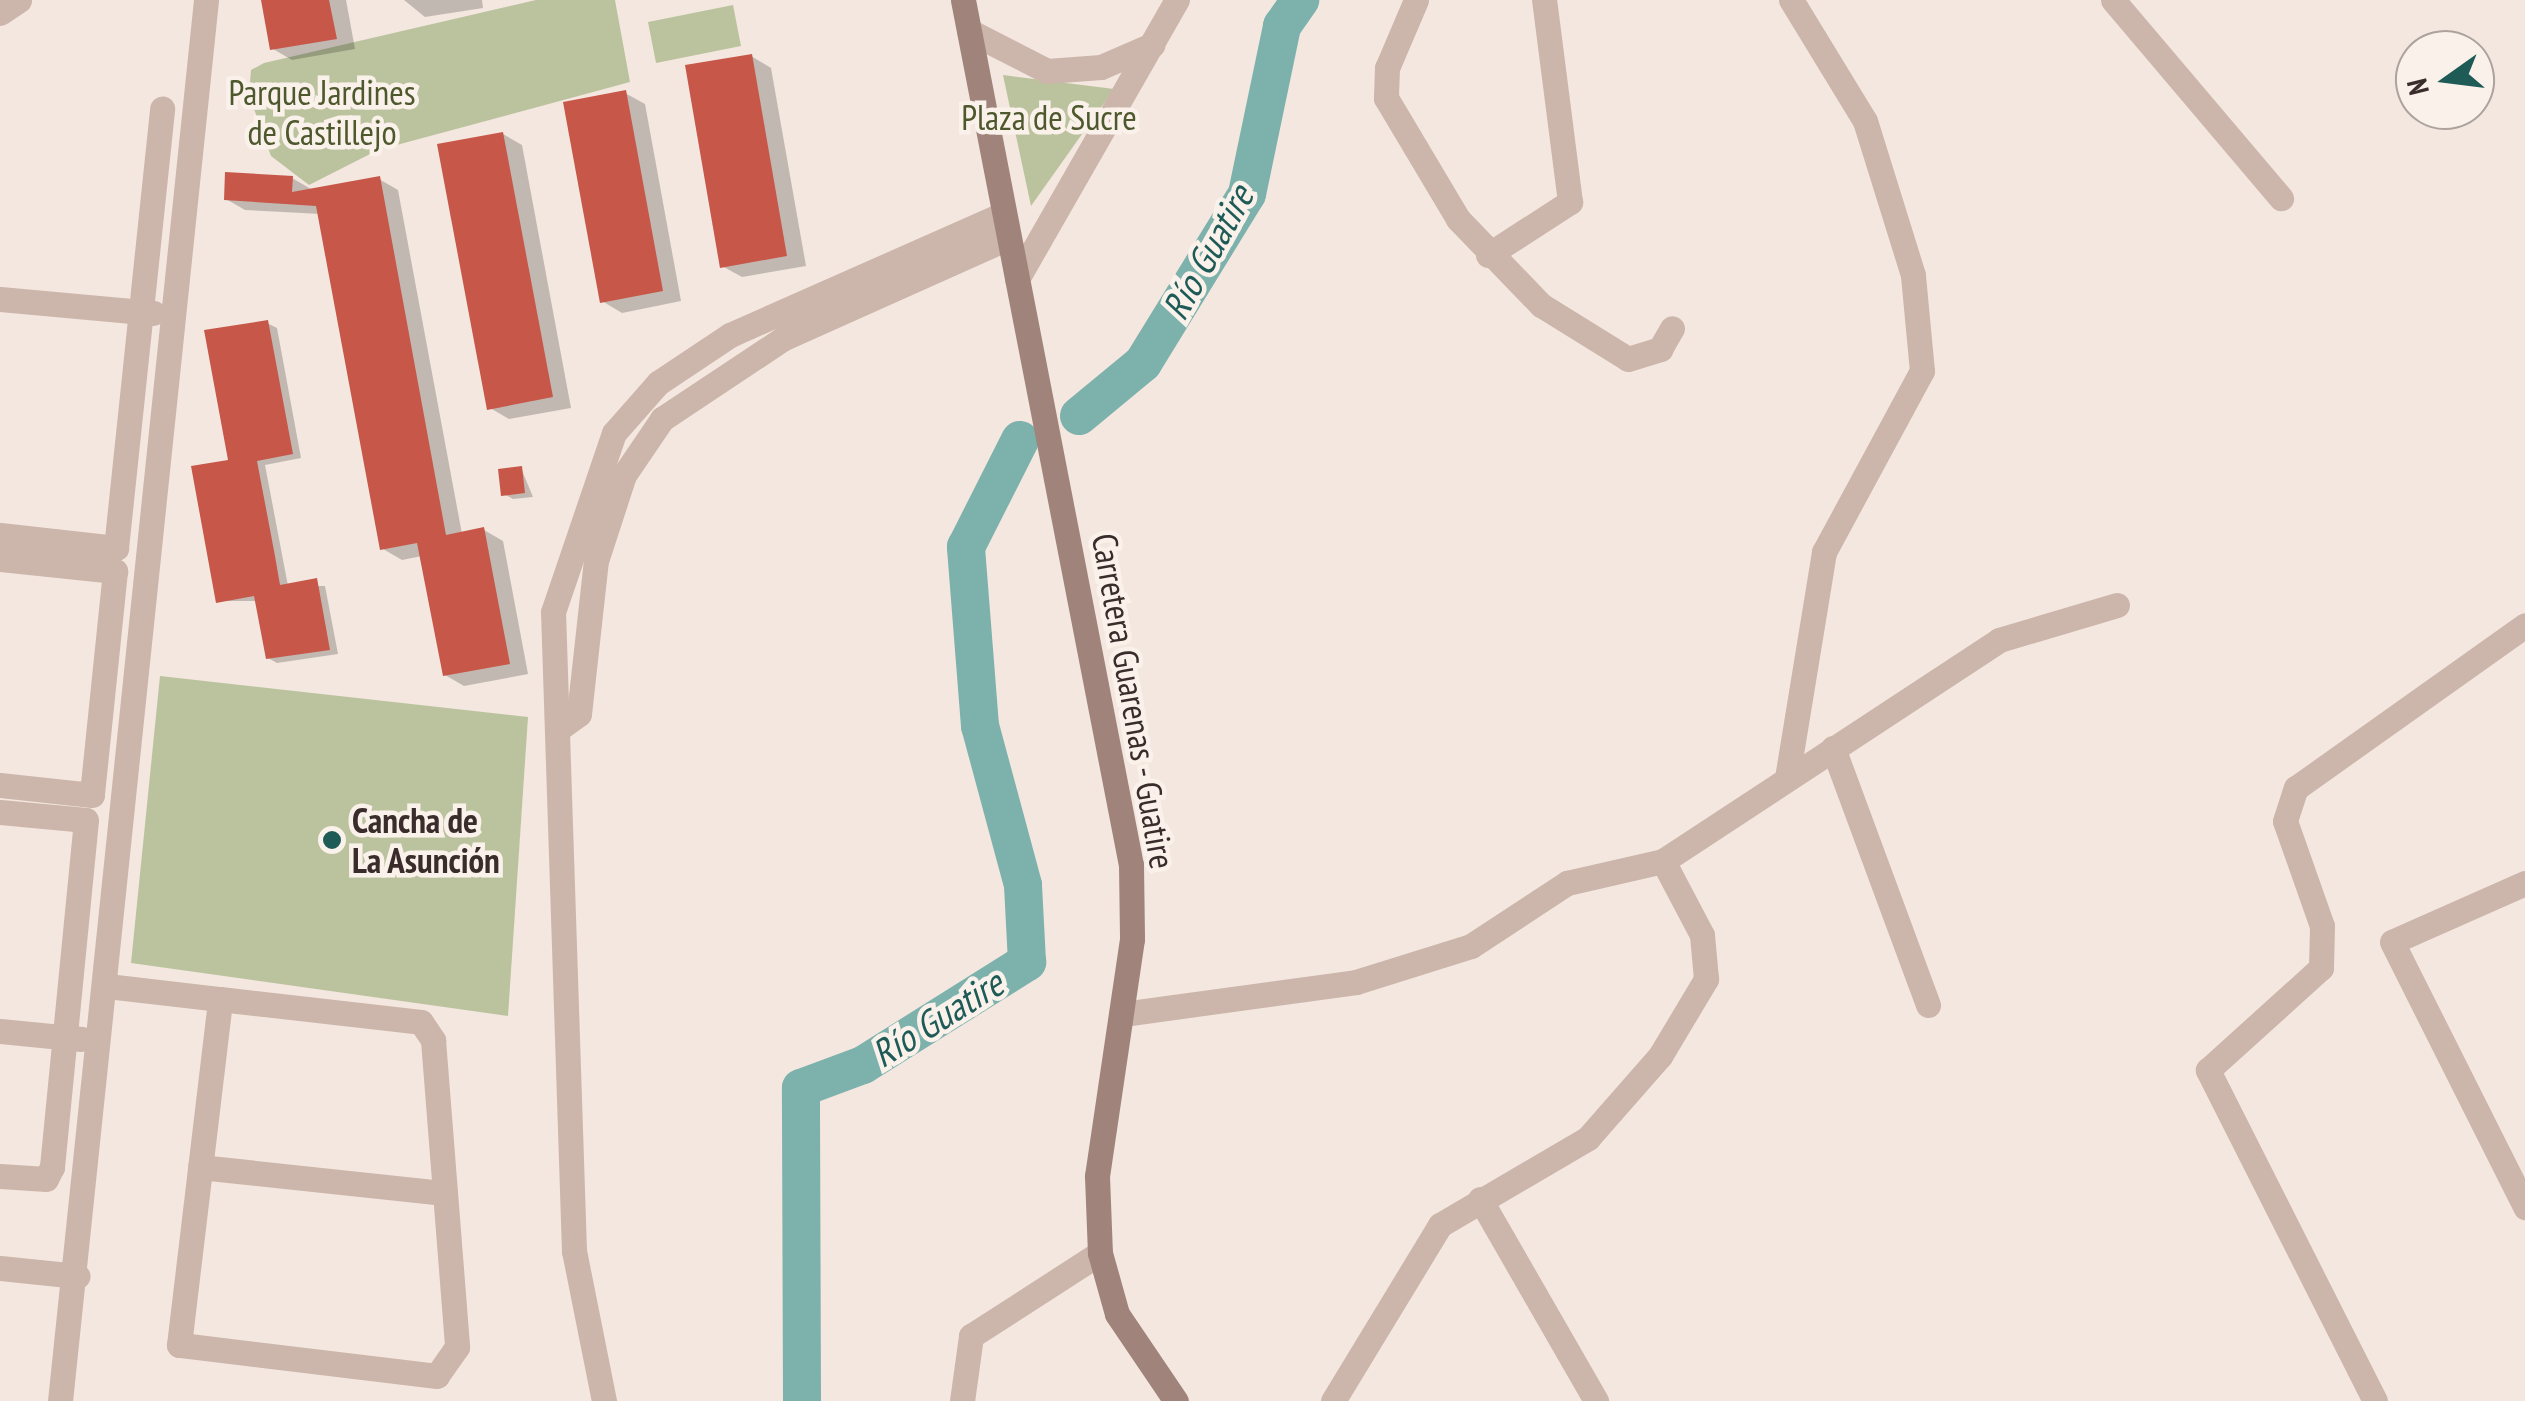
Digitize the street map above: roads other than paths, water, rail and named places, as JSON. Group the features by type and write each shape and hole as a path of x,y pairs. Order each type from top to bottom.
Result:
{"main road":[{"name":"Carretera Guarenas - Guatire","path":"963,0 1132,865 1123,1014 1096,1176 1100,1253 1117,1314 1176,1401"}],"street":[{"path":"0,13 18,0"},
{"path":"60,1401 78,1276 206,0"},
{"path":"1017,279 1177,0"},
{"path":"1416,0 1387,68 1390,116 1488,255 1541,306 1628,359 1660,349 1672,328"},
{"path":"1488,255 1570,202 1544,0"},
{"path":"1787,778 1824,552 1922,371 1914,275 1866,121 1792,0"},
{"path":"2113,0 2282,198"},
{"path":"970,31 1046,71 1101,67 1152,45"},
{"path":"0,534 116,548 162,108"},
{"path":"604,1401 574,1252 553,612 614,433 658,383 730,335 1006,226"},
{"path":"557,730 579,714 596,560 624,475 662,420 784,338 1006,226"},
{"path":"0,299 173,314"},
{"path":"0,559 115,571 92,794 0,785"},
{"path":"1123,1014 1356,982 1470,946 1566,883 1663,862 1998,640 2117,605"},
{"path":"2375,1401 2208,1070 2321,968 2322,926 2285,821 2296,788 2525,626"},
{"path":"105,667 136,670"},
{"path":"102,698 134,701"},
{"path":"1833,748 1928,1004"},
{"path":"0,812 86,820 52,1168 46,1180 0,1176"},
{"path":"1333,1401 1440,1225 1588,1138 1660,1056 1706,979 1702,935 1663,862"},
{"path":"2525,883 2392,942 2525,1206"},
{"path":"107,986 421,1022 433,1040 457,1347 437,1376 178,1345 220,999"},
{"path":"0,1031 102,1040"},
{"path":"200,1167 445,1193"},
{"path":"1480,1199 1596,1401"},
{"path":"962,1401 971,1336 1100,1253"},
{"path":"0,1268 78,1276"}],"waterway":[{"name":"Río Guatire","path":"1079,416 1143,363 1247,194 1282,26 1300,0"},
{"name":"Río Guatire","path":"802,1401 801,1088 863,1065 1027,962 1023,885 980,726 966,547 1020,440"}],"place":[{"name":"Cancha de La Asunción","path":"332,840"}],"park label":[{"name":"Parque Jardines de Castillejo","path":"322,112"},
{"name":"Plaza de Sucre","path":"1049,117"}]}
